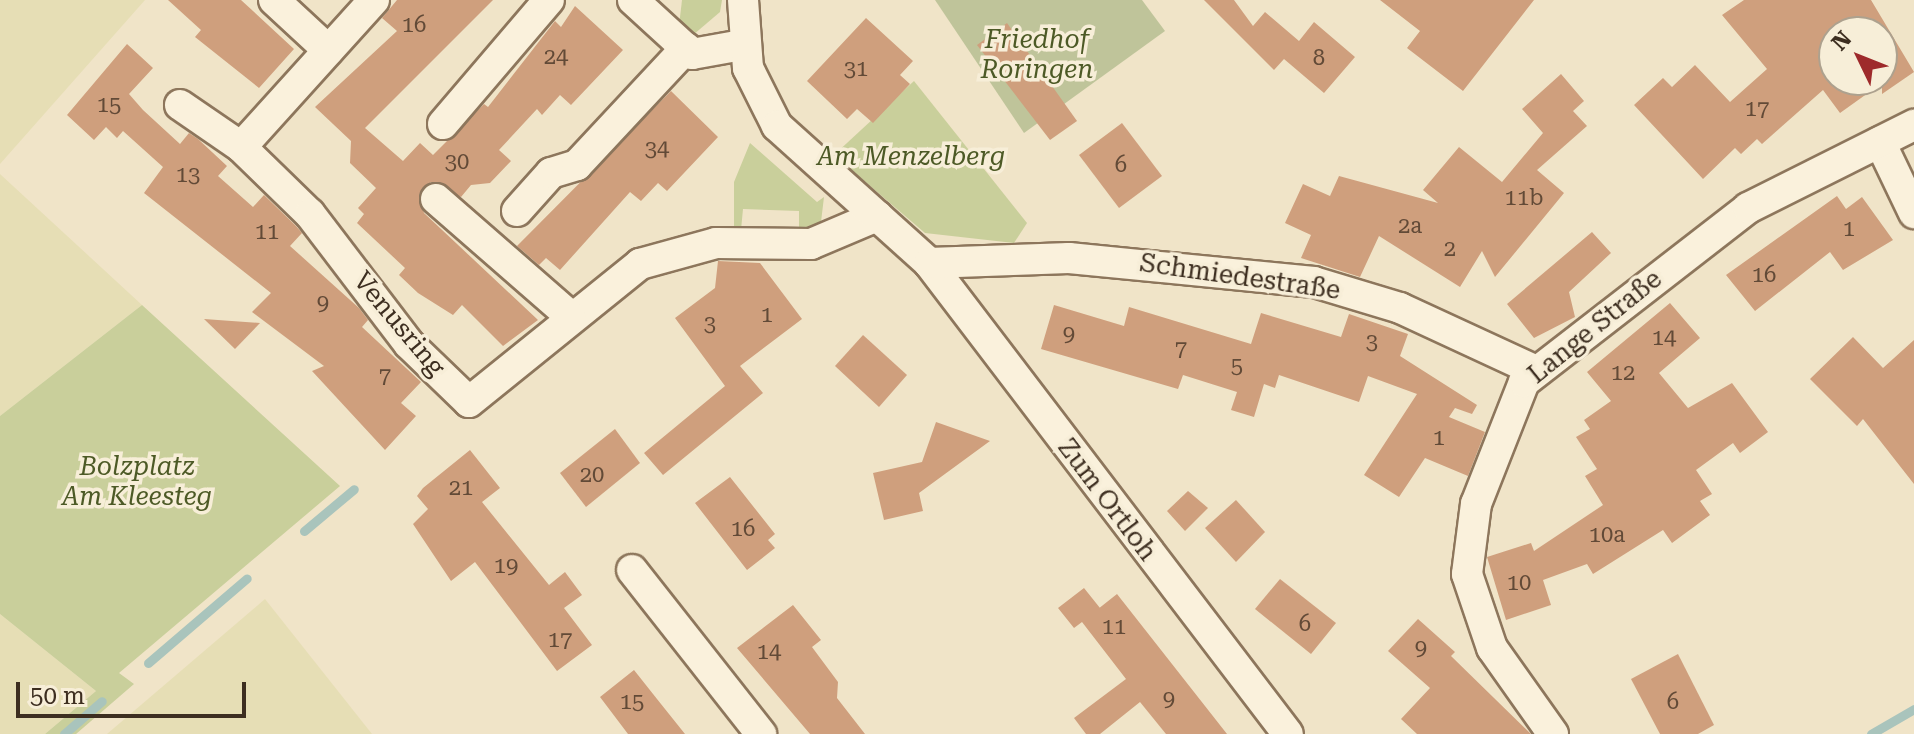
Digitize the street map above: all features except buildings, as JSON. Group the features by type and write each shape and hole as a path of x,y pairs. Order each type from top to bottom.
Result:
{"street":[{"path":"274,0 328,50"},
{"path":"241,147 374,0"},
{"path":"443,124 549,0"},
{"path":"633,0 692,54 742,45"},
{"path":"743,0 742,45 777,126 929,263"},
{"path":"517,211 551,173 577,165 686,48"},
{"name":"Venusring","path":"180,105 241,147 310,214 409,344 469,402 610,281 672,252 716,243 811,244 877,216"},
{"name":"Lange Straße","path":"1553,734 1492,648 1467,574 1476,504 1534,370 1748,208 1914,125"},
{"path":"1880,142 1914,213"},
{"path":"436,199 570,316"},
{"name":"Schmiedestraße","path":"929,263 1069,258 1314,282 1400,308 1534,370"},
{"name":"Zum Ortloh","path":"929,263 1288,734"},
{"path":"632,570 761,734"}],"shaded area":[{"path":"0,0 145,0 0,164"},
{"path":"0,174 142,305 0,416"},
{"path":"265,599 372,734 107,734"},
{"path":"0,614 96,691 45,734 0,734"}],"green space":[{"path":"682,0 722,0 720,12 693,35 679,26"},
{"name":"Friedhof Roringen","path":"935,0 1142,0 1165,31 1024,133"},
{"name":"Am Menzelberg","path":"914,81 1027,223 1014,243 925,233 834,155"},
{"path":"750,143 817,202 824,197 821,222 799,232 799,211 743,209 741,230 734,229 734,182"},
{"name":"Bolzplatz Am Kleesteg","path":"142,305 340,486 119,673 134,684 76,734 45,734 96,691 0,614 0,416"}],"waterway":[{"path":"304,531 354,489"},
{"path":"148,663 247,578"},
{"path":"64,734 102,701"},
{"path":"1871,734 1914,709"}]}
